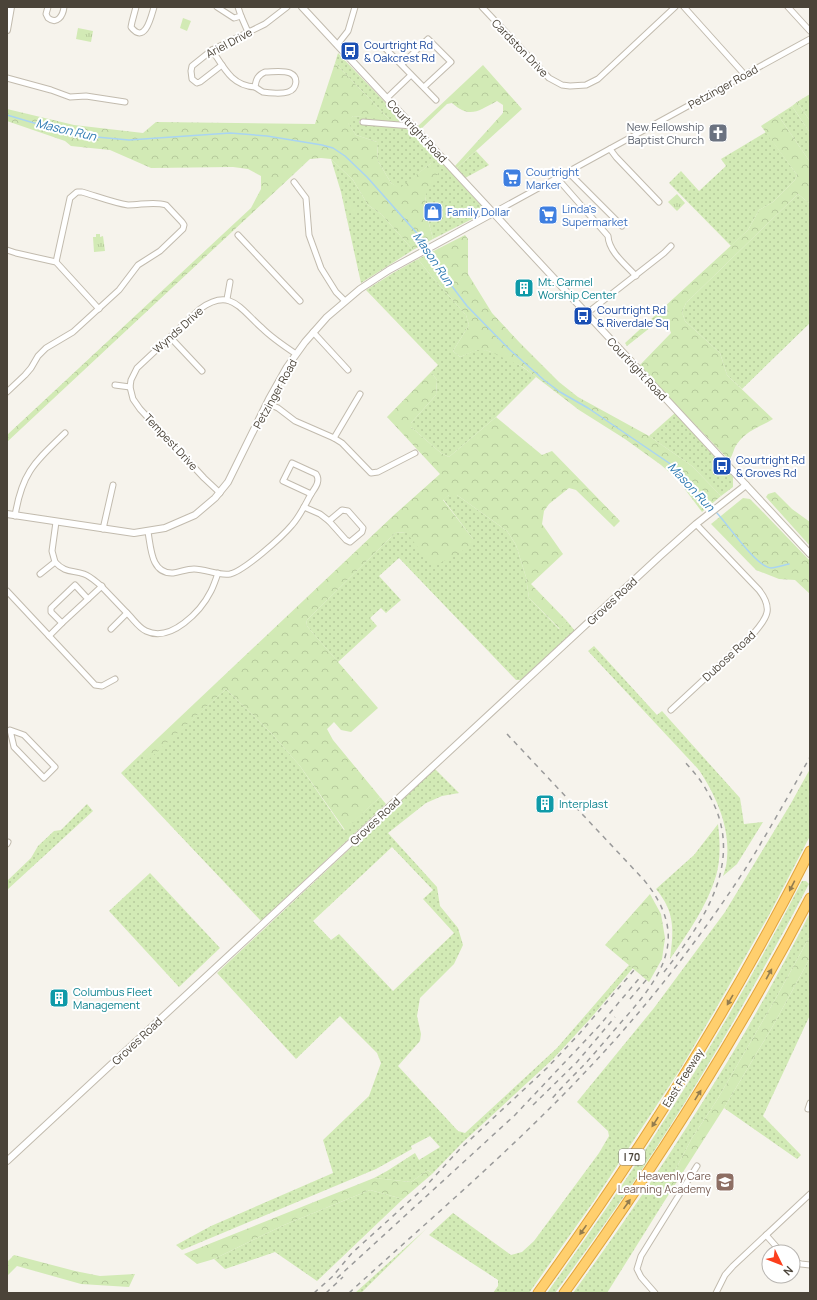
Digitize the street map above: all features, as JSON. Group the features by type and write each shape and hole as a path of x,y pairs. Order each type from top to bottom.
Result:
{"highway":[{"name":"East Freeway","path":"538,1293 600,1206 685,1075 746,972 810,852"},
{"name":"East Freeway","path":"564,1293 627,1204 682,1122 736,1033 810,898"}],"street":[{"path":"7,30 11,7"},
{"path":"48,7 46,14 48,18 54,20 59,19 62,16 64,7"},
{"path":"136,7 131,27 135,32 139,33 146,29 154,7"},
{"path":"217,7 234,18 241,16"},
{"path":"238,7 248,32"},
{"name":"Ariel Drive","path":"222,65 200,82 194,82 192,79 192,66 212,50 266,24 288,7"},
{"name":"Courtright Road","path":"302,7 810,554"},
{"path":"337,45 348,31 355,7"},
{"name":"Cardston Drive","path":"482,7 543,73 555,82 570,86 586,85 598,79 676,7"},
{"path":"684,7 745,75"},
{"path":"788,7 810,31"},
{"path":"402,64 428,39 451,62 424,86"},
{"name":"Petzinger Road","path":"7,514 134,533 148,532 165,528 183,521 206,507 220,493 235,471 267,403 278,382 296,354 313,332 344,301 389,270 428,248 810,39"},
{"path":"384,46 436,100"},
{"path":"212,50 232,78 239,84 255,87 262,92 287,93 294,87 296,82 295,77 291,73 265,72 257,77 255,87"},
{"path":"387,98 411,75"},
{"path":"7,78 51,90 70,97 86,96 125,102"},
{"path":"363,122 412,126"},
{"path":"610,149 659,202"},
{"path":"568,172 622,226"},
{"path":"557,178 608,236 612,251 636,276"},
{"path":"294,182 306,198 309,235 321,268 336,292 344,301"},
{"path":"7,392 25,376 38,356 46,348 73,332 99,309 119,290 138,265 160,251 183,230 184,225 166,204 122,204 82,192 77,192 70,198 56,262"},
{"path":"238,234 300,301"},
{"path":"586,314 636,276 671,246"},
{"path":"7,250 56,262 99,309"},
{"path":"230,282 226,300 241,307 264,330 296,354"},
{"name":"Wynds Drive","path":"130,387 131,380 137,368 205,305 216,300 226,300"},
{"path":"313,332 348,370"},
{"path":"170,337 202,371"},
{"path":"115,385 130,387"},
{"name":"Tempest Drive","path":"130,387 133,399 140,409 204,478 220,493"},
{"path":"334,438 360,394"},
{"path":"267,403 278,408 295,421 342,443 371,473 378,472 415,453"},
{"path":"15,516 20,491 28,473 42,455 65,433"},
{"path":"148,532 153,558 155,564 161,571 176,573 188,569 202,569 228,574 238,572 253,561 291,526 304,507 311,494 318,481 316,474 292,463 283,481 311,494"},
{"name":"Groves Road","path":"8,1158 660,556 696,524 746,485"},
{"path":"104,529 113,486"},
{"path":"304,507 320,514 330,521 348,541 352,541 363,530 362,526 346,510 342,510 330,521"},
{"path":"56,522 52,551 55,562 67,571 84,574 102,586 142,629 155,634 169,633 181,626 197,610 211,591 218,573"},
{"name":"Dubose Road","path":"671,710 760,627 768,610 766,599 759,590 696,524"},
{"path":"40,574 55,562"},
{"path":"62,623 51,612 52,607 75,585 88,599"},
{"path":"49,636 102,586"},
{"path":"7,591 97,686 102,686 115,679"},
{"path":"111,629 127,613"},
{"path":"9,729 24,735 55,767 44,778 14,747 9,729"},
{"path":"808,1109 810,1102"},
{"path":"655,1293 641,1277 637,1269 641,1256 698,1166"},
{"path":"716,1293 725,1275 733,1266 810,1194"},
{"path":"766,1235 774,1244"}],"green space":[{"path":"183,18 191,21 187,31 180,28"},
{"path":"78,28 93,31 91,42 76,39"},
{"path":"338,53 401,119 398,123 359,121 360,124 402,127 415,133 481,205 481,211 478,216 433,239 428,220 425,196 431,163 400,189 391,183 378,161 377,142 356,135 347,122 353,116 389,119 335,63"},
{"path":"335,63 390,120 353,116 348,123 356,135 377,142 378,161 391,183 400,188 431,163 439,172 425,196 428,220 433,239 413,250 381,214 368,205 353,180 331,159 310,159 7,442 7,435 251,208 261,189 261,176 248,169 233,167 151,168 110,150 71,146 65,141 7,121 7,109 74,125 143,133 156,122 315,124"},
{"path":"483,65 522,109 457,168 455,166 503,113 503,105 497,101 474,112 469,112 458,108 452,103 447,104 421,129 418,126"},
{"path":"810,94 810,121 797,102"},
{"path":"797,102 810,121 810,133 792,106"},
{"path":"792,106 810,133 810,162 778,115"},
{"path":"778,115 810,162 810,204 798,194 686,303 682,312 685,321 720,353 727,375 773,419 745,435 736,446 729,460 639,366 671,333 669,327 664,322 656,323 627,346 625,343 748,230 759,210 773,202 795,180 797,175 761,126"},
{"path":"766,132 797,175 795,180 773,202 759,210 748,230 731,246 669,183 681,171 699,191 726,166 721,159"},
{"path":"476,151 489,165 465,178 457,168"},
{"path":"331,159 353,180 368,205 381,214 413,250 361,283 341,192"},
{"path":"677,194 685,203 677,211 668,202"},
{"path":"798,194 810,204 810,323 742,389 727,375 720,353 685,321 682,312 686,303"},
{"path":"354,203 356,212 347,214 346,205"},
{"path":"96,234 100,234 100,237 103,236 105,251 94,252 93,237 96,237"},
{"path":"465,235 468,239 468,274 492,313 520,343 559,382 578,397 649,436 692,466 721,496 702,512 678,480 661,465 625,439 579,410 523,367 489,351 477,350 460,357 453,351 469,325 466,315 418,259"},
{"path":"418,259 466,315 469,325 453,351 460,357 477,350 492,352 517,364 536,377 496,417 449,457 441,453 411,427 411,423 436,395 437,380 431,372 438,365 366,290"},
{"path":"431,372 437,380 436,395 411,423 411,427 441,453 449,457 496,417 542,455 552,451 620,521 614,527 576,490 569,488 549,504 544,511 542,524 563,554 531,584 567,621 560,629 529,598 526,577 516,545 507,531 457,495 449,495 443,500 473,539 473,545 440,563 430,563 406,532 395,533 307,620 306,625 378,708 351,732 341,730 334,722 327,729 333,740 380,797 345,830 300,766 273,735 226,689 148,760 141,754 394,515 440,474 387,417"},
{"path":"675,413 733,477 733,487 721,496 692,466 649,436"},
{"path":"775,492 792,509 810,522 810,546 766,497 768,494"},
{"path":"449,495 457,495 507,531 516,545 526,577 529,598 559,629 567,621 575,631 521,680 516,680 399,558 379,576 401,600 386,613 381,608 370,618 377,626 338,662 306,625 307,620 395,533 406,532 473,539 443,499"},
{"path":"743,498 750,499 810,561 810,594 795,580 779,579 756,570 711,524"},
{"path":"594,646 657,715 662,711 740,798 744,824 763,822 737,864 723,876 727,860 726,834 724,823 711,790 699,770 588,651"},
{"path":"226,689 273,735 300,766 344,830 380,797 386,804 261,921 121,773 141,754 148,759"},
{"path":"435,769 459,793 442,796 426,803 388,833 437,887 440,906 458,928 463,945 454,964 420,998 417,1016 421,1034 420,1041 398,1066 458,1131 465,1133 557,1048 629,965 633,968 590,1019 553,1059 463,1142 432,1174 428,1170 411,1182 374,1178 415,1153 419,1160 440,1147 430,1136 411,1146 412,1149 376,1169 182,1250 176,1245 211,1226 333,1173 323,1140 369,1096 381,1063 377,1053 340,1016 296,1059 217,973","holes":["392,847 433,890 423,899 454,933 393,991 339,934 331,940 313,921"]},
{"path":"810,769 810,836 769,915 681,1068 596,1198 529,1293 493,1293 498,1286 498,1280 429,1235 453,1213 511,1255 522,1252 534,1241 599,1153 609,1136 608,1131 577,1102 654,1008 725,912 790,805"},
{"path":"87,804 93,811 7,890 7,881 31,858 38,846 54,831 61,830"},
{"path":"718,824 720,843 718,870 716,876 708,898 684,939 670,959 672,922 667,906 656,889 694,855"},
{"path":"150,873 220,948 179,987 109,911"},
{"path":"802,881 806,881 809,884 745,1001 677,1115 629,1189 555,1293 547,1293 627,1177 693,1075 749,979"},
{"path":"650,894 661,914 665,938 662,959 649,982 605,945"},
{"path":"810,913 810,936 717,1100 692,1138 662,1195 660,1203 662,1205 607,1293 573,1293 648,1186 701,1105 754,1017"},
{"path":"810,936 810,958 774,1024 724,1108 662,1205 659,1203 662,1195 692,1138 717,1100"},
{"path":"810,958 810,1015 763,1116 801,1155 797,1159 724,1108 774,1024"},
{"path":"428,1170 432,1174 403,1199 370,1190 284,1225 214,1259 197,1264 184,1254 374,1178 411,1182"},
{"path":"370,1190 403,1199 317,1281 275,1252 225,1269 214,1259 284,1225"},
{"path":"426,1229 361,1293 355,1293"},
{"path":"14,1255 100,1276 135,1274 129,1287 81,1284 17,1266 7,1276 7,1262"}],"waterway":[{"name":"Mason Run","path":"7,115 61,131 85,136 129,140 230,133 267,136 333,148 345,156 367,177 423,240 427,248"},
{"name":"Mason Run","path":"429,251 445,277 467,306 510,350 560,392 588,408 669,463 714,509"},
{"name":"Mason Run","path":"716,512 750,553 765,566 773,568 789,564"}],"railway":[{"path":"507,734 644,880 658,900 666,918 668,936 666,953 651,986 598,1049 550,1101"},
{"path":"349,1293 471,1183 531,1126 589,1068 631,1022 690,948 744,871 810,757"},
{"path":"664,972 694,931 706,910 716,888 722,865 723,842 719,818 706,789 684,761"},
{"path":"314,1293 332,1277 352,1253 425,1187 459,1150 547,1068 580,1033 635,969"},
{"path":"337,1278 515,1115 599,1026 642,975"},
{"path":"630,999 647,979"},
{"path":"533,1105 577,1062 615,1017"},
{"path":"326,1293 343,1277"}],"place":[{"name":"Courtright Rd & Oakcrest Rd","path":"350,51"},
{"name":"New Fellowship Baptist Church","path":"718,133"},
{"name":"Courtright Marker","path":"512,178"},
{"name":"Family Dollar","path":"433,212"},
{"name":"Linda's Supermarket","path":"548,215"},
{"name":"Mt. Carmel Worship Center","path":"524,288"},
{"name":"Courtright Rd & Riverdale Sq","path":"583,316"},
{"name":"Courtright Rd & Groves Rd","path":"722,466"},
{"name":"Interplast","path":"545,804"},
{"name":"Columbus Fleet Management","path":"59,998"},
{"name":"Heavenly Care Learning Academy","path":"725,1182"}]}
